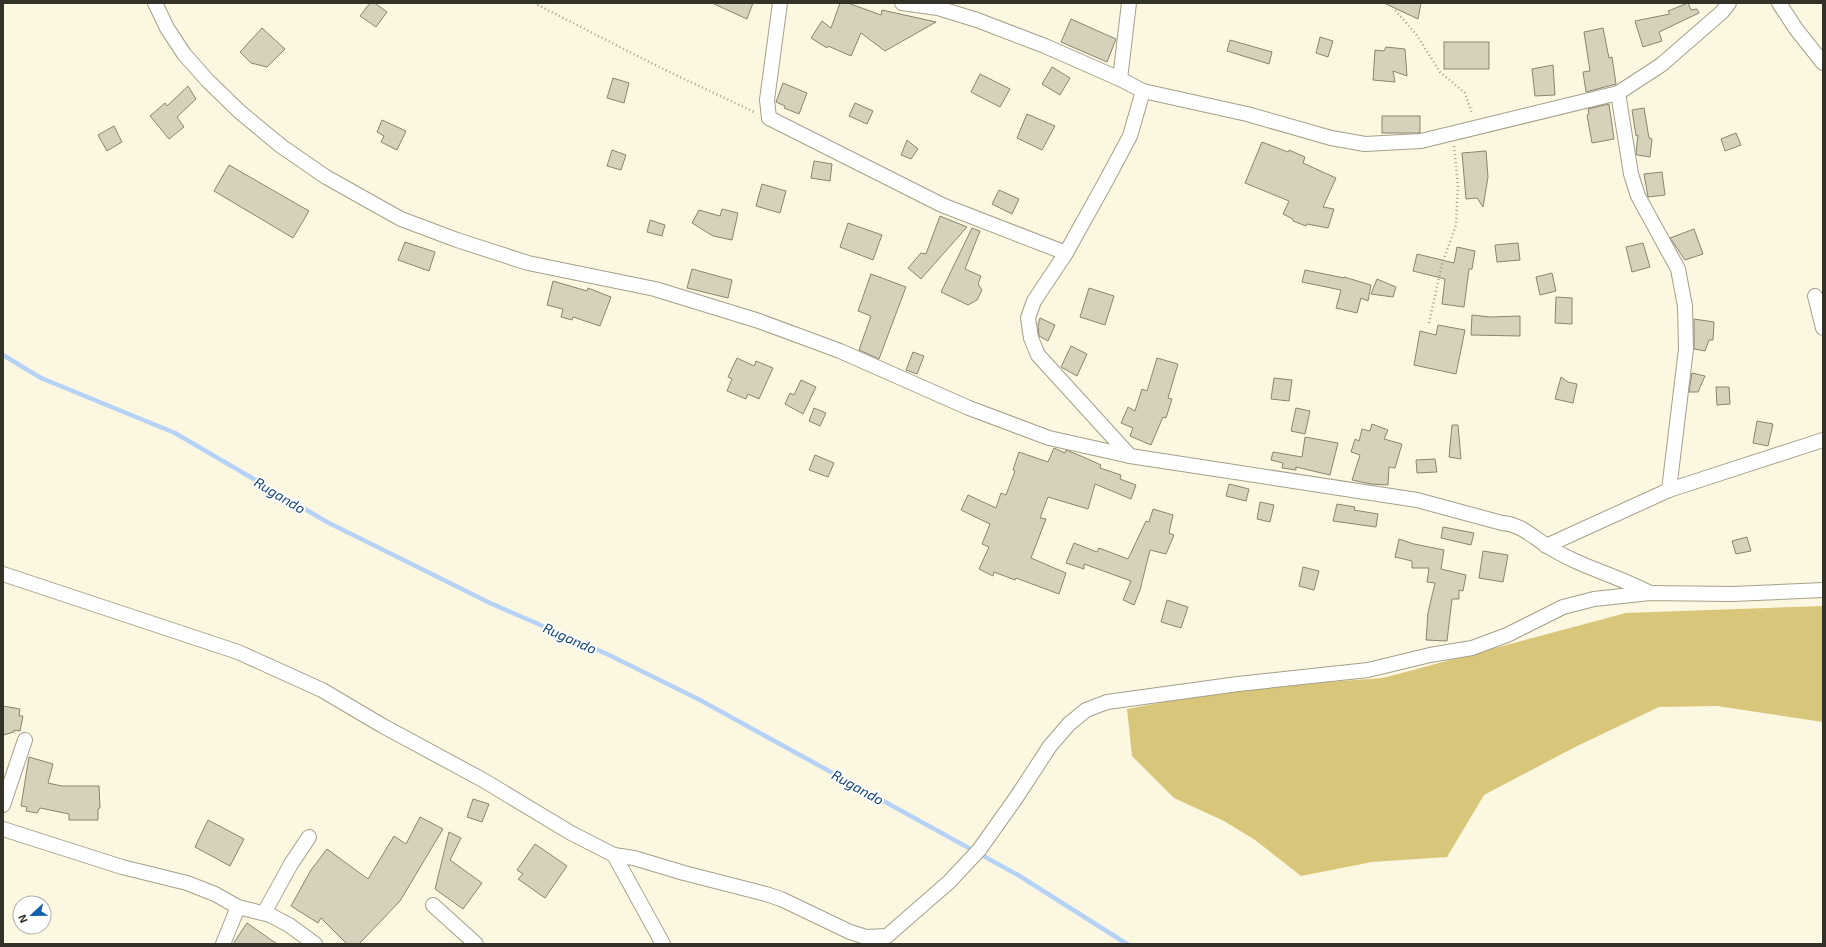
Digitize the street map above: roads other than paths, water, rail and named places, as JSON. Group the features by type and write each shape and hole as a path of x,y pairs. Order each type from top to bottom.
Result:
{"street":[{"path":"155,3 167,28 184,54 208,81 240,112 281,146 326,177 402,219 457,240 528,263 655,289 731,312 813,340 1009,424 1049,438 1130,456 1417,500 1517,526 1568,559 1616,577 1650,593"},
{"path":"780,3 767,100 769,118 942,205 1066,253"},
{"path":"902,3 938,8 977,20 1045,46 1120,79 1143,91 1247,114 1331,138 1365,144 1420,141 1618,93 1661,65 1722,12 1729,3"},
{"path":"1120,79 1129,3"},
{"path":"1779,3 1796,29 1823,63"},
{"path":"1130,456 1058,379 1038,355 1031,338 1028,318 1034,301 1066,253 1130,136 1143,91"},
{"path":"1618,93 1633,181 1638,196 1678,269 1685,306 1686,349 1670,490"},
{"path":"1815,296 1823,328"},
{"path":"1546,546 1670,490 1823,440"},
{"path":"3,574 111,608 238,652 322,690 383,726 483,780 571,833 614,855 648,861 684,873 781,899 850,932 866,937 887,936 949,882 979,850 1016,798 1050,746 1069,724 1086,710 1107,702 1134,697 1368,670 1430,655 1472,648 1507,635 1563,607 1594,599 1650,593 1732,594 1823,590"},
{"path":"3,805 25,740"},
{"path":"3,829 122,867 187,883 215,894 238,906 270,915 289,925 315,944"},
{"path":"264,913 291,864 309,836"},
{"path":"614,855 663,944"},
{"path":"433,905 476,944"},
{"path":"223,944 238,906"}],"waterway":[{"name":"Rugando","path":"3,355 41,378 175,433 327,522 490,603 607,654 700,700 1018,875 1127,944"}]}
